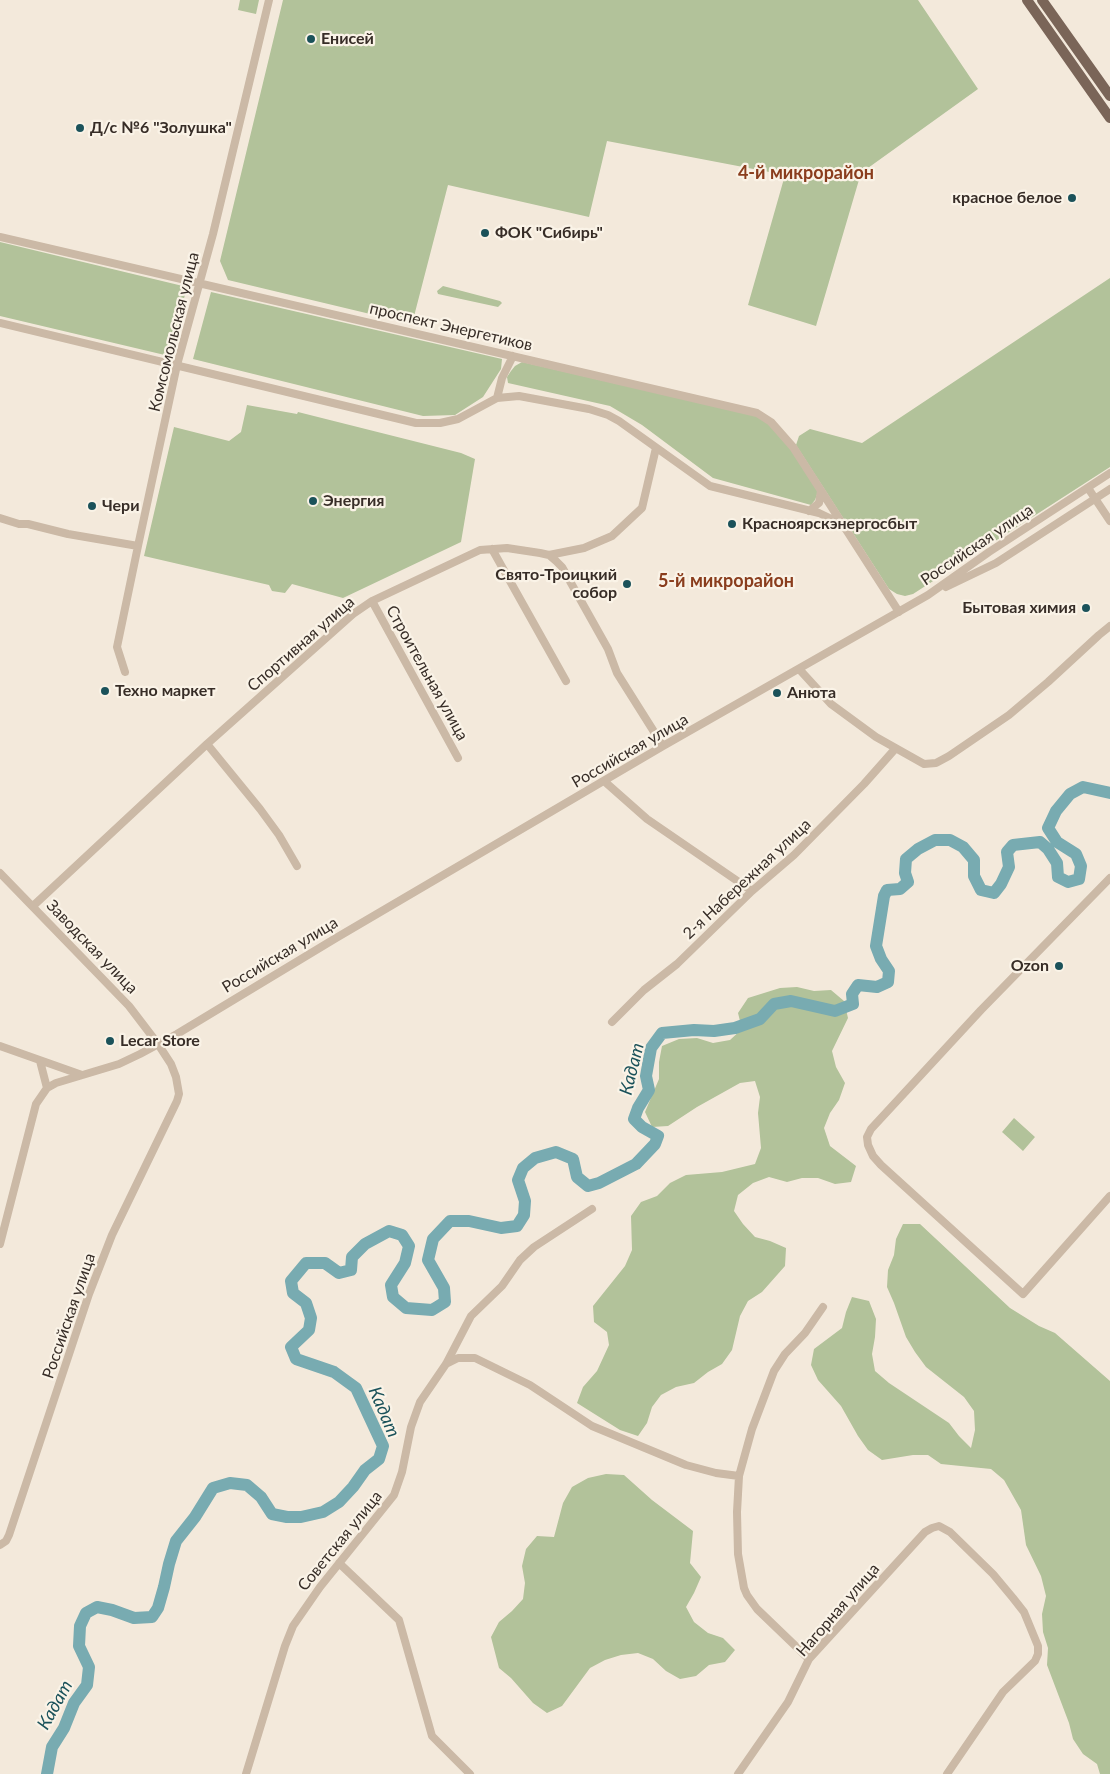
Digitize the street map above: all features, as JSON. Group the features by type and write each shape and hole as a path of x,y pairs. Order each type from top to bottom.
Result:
{"main road":[{"path":"1027,0 1110,118"},
{"path":"1042,0 1110,96"}],"street":[{"name":"Комсомольская улица","path":"125,672 117,647 138,546 177,365 200,283 269,0"},
{"name":"проспект Энергетиков","path":"0,237 757,413 772,422 782,432 899,612"},
{"path":"0,323 416,423 458,419 497,398 519,396 540,398 608,415 626,425 710,486 809,511 842,524"},
{"path":"497,398 502,378 513,356"},
{"path":"548,555 584,548 612,536 642,508 656,448"},
{"name":"Российская улица","path":"47,1088 56,1083 119,1064 158,1044 662,746 928,596 989,552 1110,473"},
{"path":"1088,488 1110,521"},
{"path":"928,596 996,563 1110,489"},
{"path":"809,511 819,503 822,491"},
{"path":"0,518 68,534 138,546"},
{"name":"Спортивная улица","path":"33,906 208,744 353,614 372,601 470,554 507,548 548,555"},
{"path":"492,549 566,681"},
{"path":"548,555 562,567 608,649 617,673 662,746"},
{"name":"Строительная улица","path":"372,601 458,758"},
{"path":"799,669 831,704 895,749 924,764 936,762 949,756 1009,715 1110,626"},
{"path":"208,744 279,835 297,866"},
{"name":"2-я Набережная улица","path":"612,1022 644,990 677,964 752,891 794,855 838,811 895,749"},
{"path":"604,781 647,819 752,891"},
{"name":"Заводская улица","path":"0,874 129,1006 158,1044"},
{"path":"1110,878 981,1010 870,1129 867,1137 873,1156 881,1165 1023,1294 1110,1196"},
{"name":"Российская улица","path":"0,1545 6,1541 9,1534 86,1303 112,1235 177,1101 178,1086 176,1077 158,1044"},
{"path":"0,1046 82,1075"},
{"path":"0,1244 36,1104 47,1088 40,1061"},
{"name":"Советская улица","path":"246,1774 284,1646 293,1626 314,1594 394,1495 402,1472 415,1414 428,1388 446,1364 471,1316 502,1286 520,1260 534,1247 592,1209"},
{"path":"809,1659 757,1609 744,1588 738,1554 737,1512 740,1476 752,1429 778,1363 805,1333 823,1307"},
{"path":"446,1364 458,1358 475,1358 530,1385 592,1426 686,1465 716,1473 740,1476"},
{"name":"Нагорная улица","path":"738,1774 788,1702 809,1659 925,1532 939,1526 950,1532 993,1574 1013,1598 1024,1612 1036,1637 1038,1646 1038,1654 1028,1669 1003,1692 947,1774"},
{"path":"339,1563 398,1620 432,1736 470,1774"}],"green space":[{"path":"240,0 259,0 256,14 238,10"},
{"path":"283,0 918,0 978,89 861,173 816,326 748,305 785,175 607,141 589,217 448,185 412,324 228,280 220,261"},
{"path":"0,242 187,287 169,356 0,316"},
{"path":"1110,278 1110,467 913,594 905,596 889,589 796,445 799,436 810,429 862,443"},
{"path":"443,286 502,303 498,307 438,294 437,291"},
{"path":"211,292 502,359 501,369 483,397 455,415 423,416 193,359"},
{"path":"522,362 757,416 773,427 790,447 818,492 815,500 811,505 713,478 642,425 610,406 508,383 507,377 511,371"},
{"name":"Энергия","path":"247,405 297,414 298,412 461,453 475,459 461,542 343,598 292,584 285,593 272,591 269,585 144,556 174,427 229,441 241,432"},
{"path":"797,987 814,991 831,990 844,1001 848,1018 832,1051 836,1067 845,1083 839,1100 830,1113 824,1128 830,1146 856,1166 851,1182 835,1184 818,1178 802,1178 787,1182 769,1177 753,1183 738,1195 734,1211 755,1237 786,1248 785,1266 762,1292 748,1301 740,1316 732,1350 722,1364 694,1383 676,1387 661,1395 652,1407 647,1423 638,1436 620,1430 577,1403 583,1387 597,1371 609,1345 607,1332 594,1322 593,1306 625,1266 632,1250 631,1216 641,1202 657,1196 670,1183 686,1175 722,1172 755,1164 761,1148 758,1113 760,1097 755,1081 740,1083 668,1126 652,1127 645,1112 659,1079 659,1062 662,1046 679,1039 697,1038 713,1043 730,1040 742,1029 738,1013 748,998 780,988"},
{"path":"1014,1118 1035,1137 1023,1151 1002,1132"},
{"path":"903,1224 920,1224 1010,1308 1039,1326 1055,1333 1110,1381 1110,1774 1100,1774 1097,1764 1083,1754 1073,1739 1069,1723 1047,1665 1048,1648 1043,1632 1042,1614 1046,1596 1041,1576 1026,1545 1021,1510 1004,1480 991,1469 941,1464 928,1455 913,1455 882,1460 868,1450 841,1406 818,1380 811,1365 814,1349 842,1328 852,1297 869,1301 876,1319 872,1354 875,1371 889,1383 949,1423 971,1448 975,1430 974,1411 964,1397 926,1367 915,1352 906,1337 887,1287 888,1270 894,1255 896,1239"},
{"path":"606,1474 624,1475 652,1500 693,1531 690,1563 701,1577 686,1607 694,1622 708,1633 723,1638 735,1650 725,1662 709,1665 696,1676 680,1679 666,1671 653,1659 638,1653 621,1655 605,1660 590,1668 562,1706 547,1713 533,1703 511,1678 499,1668 491,1637 499,1622 523,1599 525,1583 522,1566 526,1549 537,1536 554,1537 563,1503 572,1487 588,1478"}],"waterway":[{"name":"Кадат","path":"47,1774 52,1747 64,1728 74,1703 87,1685 89,1667 79,1646 80,1626 86,1613 97,1607 134,1618 152,1617 158,1608 176,1541 195,1517 213,1488 230,1483 247,1485 261,1497 272,1514 301,1517 323,1512 339,1502 365,1470 379,1459 383,1446 356,1388 334,1372 296,1359 291,1347 309,1330 311,1318 306,1303 293,1293 291,1281 306,1263 325,1263 339,1273 351,1270 352,1257 365,1244 389,1231 402,1235 409,1246 405,1263 391,1285 393,1297 406,1308 432,1310 445,1302 444,1288 428,1260 433,1239 450,1221 469,1221 501,1228 517,1226 524,1215 525,1201 518,1180 523,1168 535,1158 556,1152 573,1159 577,1177 588,1186 599,1183 636,1164 655,1144 658,1136 642,1127 634,1119 638,1108 649,1090 646,1076 651,1048 662,1033 694,1030 714,1031 735,1028 760,1019 774,1004 791,1001 835,1011 853,1004 852,994 858,985 877,987 888,982 889,971 881,959 876,946 884,896 887,890 900,889 908,882 905,873 906,859 918,849 935,840 950,840 963,847 974,860 974,876 981,890 994,893 1001,884 1009,867 1007,852 1013,845 1040,842 1048,849 1057,863 1058,877 1068,882 1079,879 1081,866 1076,854 1057,842 1048,828 1056,811 1070,794 1083,787 1110,793"}],"place":[{"name":"Енисей","path":"311,39"},
{"name":"Д/с №6 \"Золушка\"","path":"80,128"},
{"name":"красное белое","path":"1072,198"},
{"name":"ФОК \"Сибирь\"","path":"485,233"},
{"name":"Энергия","path":"313,501"},
{"name":"Чери","path":"92,506"},
{"name":"Красноярскэнергосбыт","path":"732,524"},
{"name":"Свято-Троицкий собор","path":"627,584"},
{"name":"Бытовая химия","path":"1086,608"},
{"name":"Техно маркет","path":"105,691"},
{"name":"Анюта","path":"777,693"},
{"name":"Ozon","path":"1059,966"},
{"name":"Lecar Store","path":"110,1041"}],"district":[{"name":"4-й микрорайон","path":"806,173"},
{"name":"5-й микрорайон","path":"726,581"}]}
